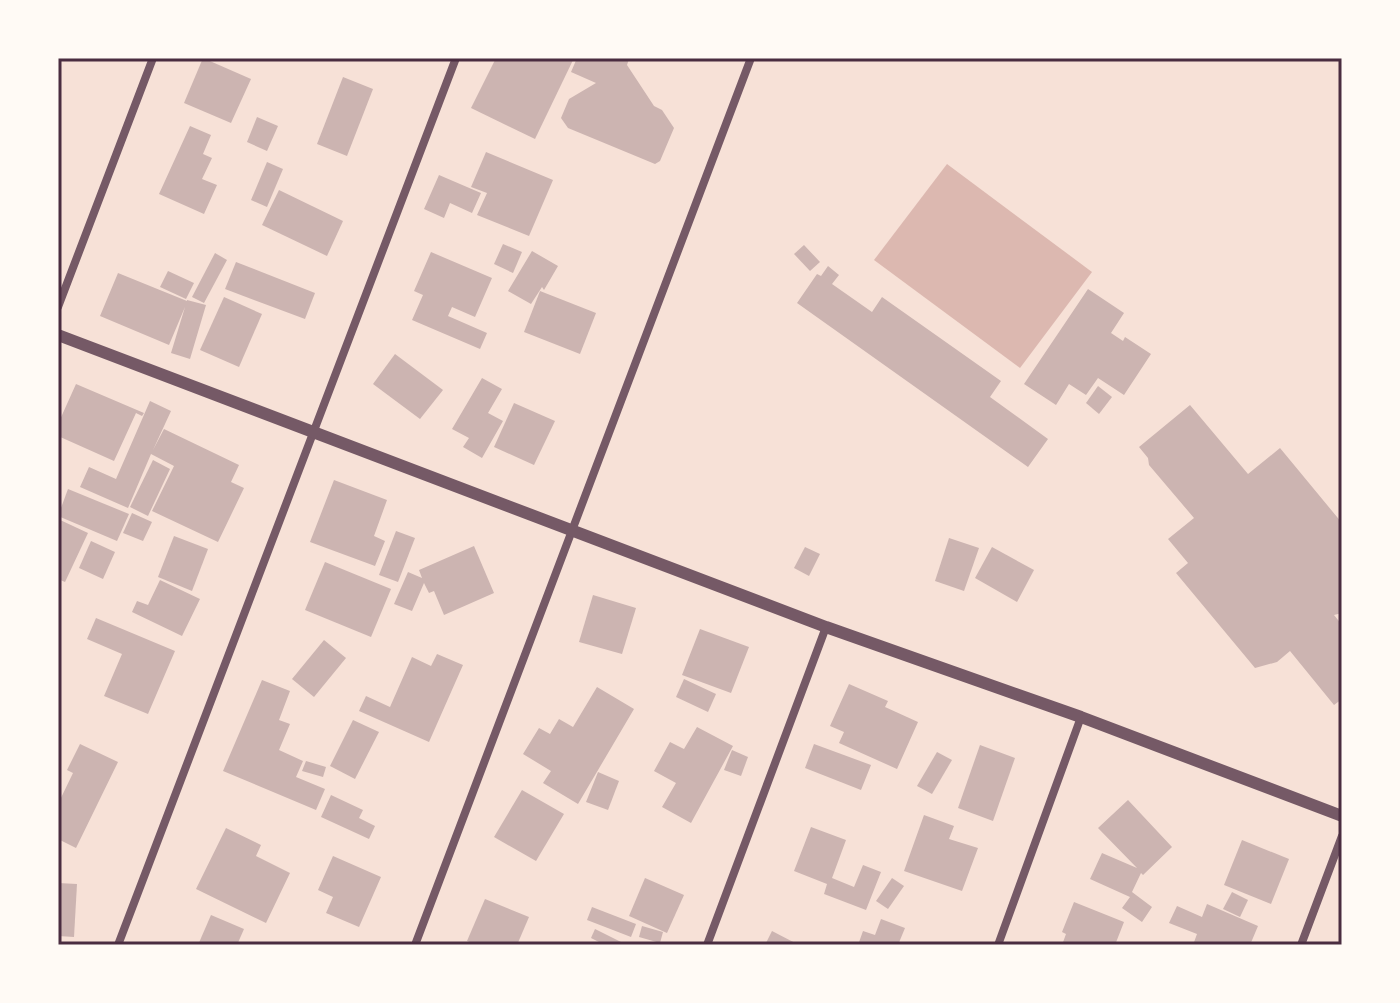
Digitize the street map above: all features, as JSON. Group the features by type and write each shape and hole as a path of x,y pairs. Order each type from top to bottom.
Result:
{"street":[{"path":"58,307 153,58"},
{"path":"118,945 456,58"},
{"path":"415,945 751,58"},
{"path":"58,335 826,627 1081,717 1342,816"},
{"path":"707,945 826,627"},
{"path":"998,945 1081,717"},
{"path":"1301,945 1342,836"}],"shaded area":[{"path":"947,164 1092,272 1020,368 874,260"}],"building":[{"path":"203,58 251,79 231,123 184,103"},
{"path":"496,58 574,58 535,139 471,108"},
{"path":"577,58 629,59 627,65 654,106 662,110 674,128 660,161 655,164 568,128 561,118 569,99 596,83 571,72"},
{"path":"343,77 373,89 347,156 317,144"},
{"path":"257,117 278,126 267,151 247,142"},
{"path":"190,126 211,135 203,154 212,158 202,179 217,185 204,214 159,194"},
{"path":"486,152 553,180 529,236 477,215 487,193 471,187"},
{"path":"267,162 283,169 267,207 251,200"},
{"path":"439,175 481,193 472,213 450,203 444,218 424,209"},
{"path":"279,190 343,221 327,256 262,225"},
{"path":"503,244 522,252 513,273 494,264"},
{"path":"804,245 820,262 810,271 794,254"},
{"path":"532,251 558,266 544,290 542,287 531,304 508,291"},
{"path":"431,252 492,278 475,317 452,307 448,316 487,333 480,349 412,320 423,295 414,291"},
{"path":"215,253 227,260 204,303 192,297"},
{"path":"236,262 315,293 305,319 225,289"},
{"path":"828,266 839,275 832,284 872,312 882,297 1001,381 990,397 1048,439 1028,467 797,303 817,274 821,276"},
{"path":"168,271 194,283 186,299 160,287"},
{"path":"118,273 187,301 206,305 190,359 171,353 185,307 169,345 100,316"},
{"path":"1088,289 1124,313 1111,333 1123,341 1125,337 1151,354 1124,395 1098,378 1086,395 1069,384 1056,405 1024,384"},
{"path":"540,291 596,313 580,354 524,332"},
{"path":"224,297 262,314 239,367 200,350"},
{"path":"395,354 443,390 420,419 373,384"},
{"path":"482,378 502,389 488,413 503,421 482,458 463,447 469,438 452,429"},
{"path":"76,384 144,413 142,416 136,413 114,461 58,436 58,424"},
{"path":"1098,386 1112,397 1099,414 1086,403"},
{"path":"150,401 171,411 153,450 164,429 239,465 231,482 244,488 218,542 152,511 174,466 151,454 128,508 80,487 89,467 116,479"},
{"path":"514,403 555,421 534,465 494,447"},
{"path":"1190,405 1248,474 1280,448 1342,523 1342,613 1334,615 1342,625 1342,699 1334,705 1290,651 1277,662 1255,668 1176,573 1188,563 1168,539 1194,518 1149,465 1148,458 1139,447"},
{"path":"153,460 170,469 148,516 130,507"},
{"path":"334,480 387,500 374,536 385,541 375,566 310,542"},
{"path":"68,489 129,514 117,541 58,516"},
{"path":"132,513 152,522 143,541 123,533"},
{"path":"58,519 88,533 65,582 58,579"},
{"path":"396,531 415,538 398,582 379,575"},
{"path":"174,536 208,549 192,591 158,577"},
{"path":"949,538 979,548 964,591 935,581"},
{"path":"91,541 115,552 103,579 79,568"},
{"path":"474,546 494,593 444,615 434,591 429,593 424,583 412,611 394,604 408,572 422,578 419,570"},
{"path":"805,547 820,554 809,576 794,568"},
{"path":"992,547 1034,570 1017,602 975,578"},
{"path":"325,562 391,589 371,637 305,610"},
{"path":"160,580 200,599 182,636 132,612 137,601 148,605"},
{"path":"593,595 636,608 622,654 579,642"},
{"path":"96,618 175,651 148,714 104,696 122,654 87,639"},
{"path":"700,629 749,647 731,693 682,675"},
{"path":"324,640 346,658 314,697 292,679"},
{"path":"437,654 463,665 429,742 359,711 366,696 390,707 412,657 431,666"},
{"path":"684,679 716,694 708,712 676,697"},
{"path":"262,680 290,691 279,720 290,724 279,750 303,761 296,777 325,789 316,810 223,771"},
{"path":"849,684 888,701 885,707 918,722 897,769 839,743 844,732 830,726"},
{"path":"597,687 634,709 578,804 543,783 551,771 523,754 539,728 550,734 559,719 573,727"},
{"path":"353,720 379,732 355,779 330,766"},
{"path":"697,727 733,746 691,823 662,807 676,783 654,771 670,742 684,749"},
{"path":"80,744 118,762 76,848 58,839 58,804 73,773 67,770"},
{"path":"814,744 871,765 861,790 805,768"},
{"path":"980,745 1015,758 993,821 958,808"},
{"path":"732,750 748,757 741,776 724,770"},
{"path":"937,752 952,760 932,794 917,786"},
{"path":"306,761 326,767 323,777 302,771"},
{"path":"598,772 619,781 608,810 586,802"},
{"path":"522,790 564,814 536,861 494,837"},
{"path":"331,795 363,810 359,818 375,826 369,839 321,817"},
{"path":"1128,800 1172,847 1143,875 1141,873 1132,892 1152,907 1142,922 1122,908 1130,897 1090,879 1102,853 1137,868 1098,828"},
{"path":"924,815 954,826 949,839 978,848 962,891 904,871"},
{"path":"811,827 846,840 832,878 854,887 863,865 881,872 866,910 824,894 827,884 794,871"},
{"path":"226,828 261,845 256,856 290,873 266,923 196,889"},
{"path":"1242,840 1289,859 1271,904 1224,885"},
{"path":"333,856 381,877 359,927 326,913 333,897 318,890"},
{"path":"645,878 684,895 667,933 629,916"},
{"path":"892,878 904,886 888,909 876,901"},
{"path":"58,883 77,884 74,937 58,936"},
{"path":"1232,892 1248,900 1240,917 1223,909"},
{"path":"485,899 529,917 517,945 477,945 467,941"},
{"path":"1074,902 1124,922 1115,945 1062,945 1066,934 1062,932"},
{"path":"1207,904 1258,926 1250,945 1193,945 1197,934 1169,923 1177,906 1202,917"},
{"path":"592,907 636,924 631,937 587,920"},
{"path":"211,915 244,929 237,945 198,945"},
{"path":"881,919 905,928 898,945 858,945 863,931 875,935"},
{"path":"642,926 663,932 660,943 639,937"},
{"path":"595,929 627,945 605,945 591,938"},
{"path":"772,931 799,945 765,945"}]}
